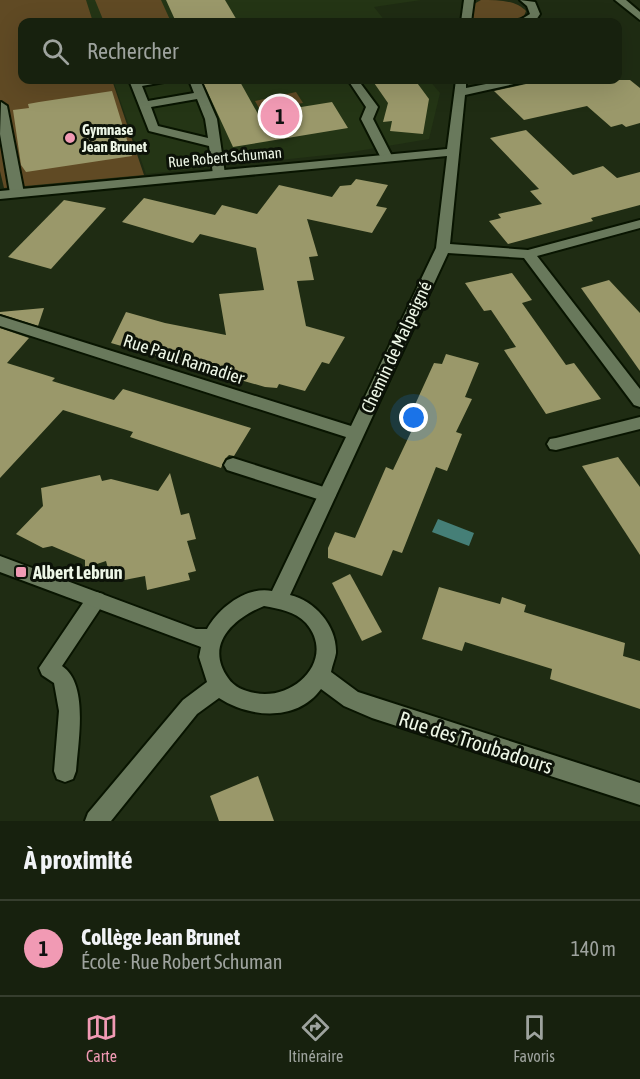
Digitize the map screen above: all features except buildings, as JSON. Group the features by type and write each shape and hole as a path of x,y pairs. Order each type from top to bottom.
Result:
{"street":[{"path":"467,18 469,0"},
{"path":"525,0 531,4 535,14 532,18"},
{"path":"620,0 636,14"},
{"path":"136,84 153,128 215,144"},
{"path":"197,84 211,119 219,174"},
{"path":"356,84 372,107 367,119 387,158"},
{"path":"460,86 480,84"},
{"name":"Chemin de Malpeigné","path":"278,599 443,248 460,86"},
{"path":"143,105 202,95"},
{"path":"1,106 18,193"},
{"name":"Rue Robert Schuman","path":"0,195 453,152"},
{"path":"443,248 528,254 640,224"},
{"path":"528,254 640,401"},
{"name":"Rue Paul Ramadier","path":"0,321 356,434"},
{"path":"556,444 640,423"},
{"path":"233,465 327,495"},
{"path":"0,564 196,638 211,638"},
{"path":"264,598 278,599 310,613 320,626 326,642 326,659 319,675 309,688 296,697 272,704 247,702 232,695 220,685 212,670 208,654 211,638 225,615 237,607 264,598"},
{"path":"65,771 70,711 63,678 49,668 96,600"},
{"name":"Rue des Troubadours","path":"319,675 351,699 372,708 640,794"},
{"path":"96,821 190,707 220,685"}],"shaded area":[{"path":"0,0 86,0 92,18 18,18 18,84 113,84 144,175 4,188 0,171"},
{"path":"85,0 421,0 374,7 383,18 92,18"},
{"path":"95,0 161,0 169,18 102,18"},
{"path":"481,0 500,1 512,3 526,11 524,16 518,18 473,18 474,4"},
{"path":"114,84 432,84 440,93 429,139 346,153 146,174"},
{"path":"296,92 303,103 260,110 255,101"}],"water":[{"path":"438,519 474,533 469,546 432,532"}],"place":[{"name":"Collège Jean Brunet","path":"280,116"},
{"name":"Gymnase Jean Brunet","path":"70,138"},
{"name":"Albert Lebrun","path":"21,572"}]}
